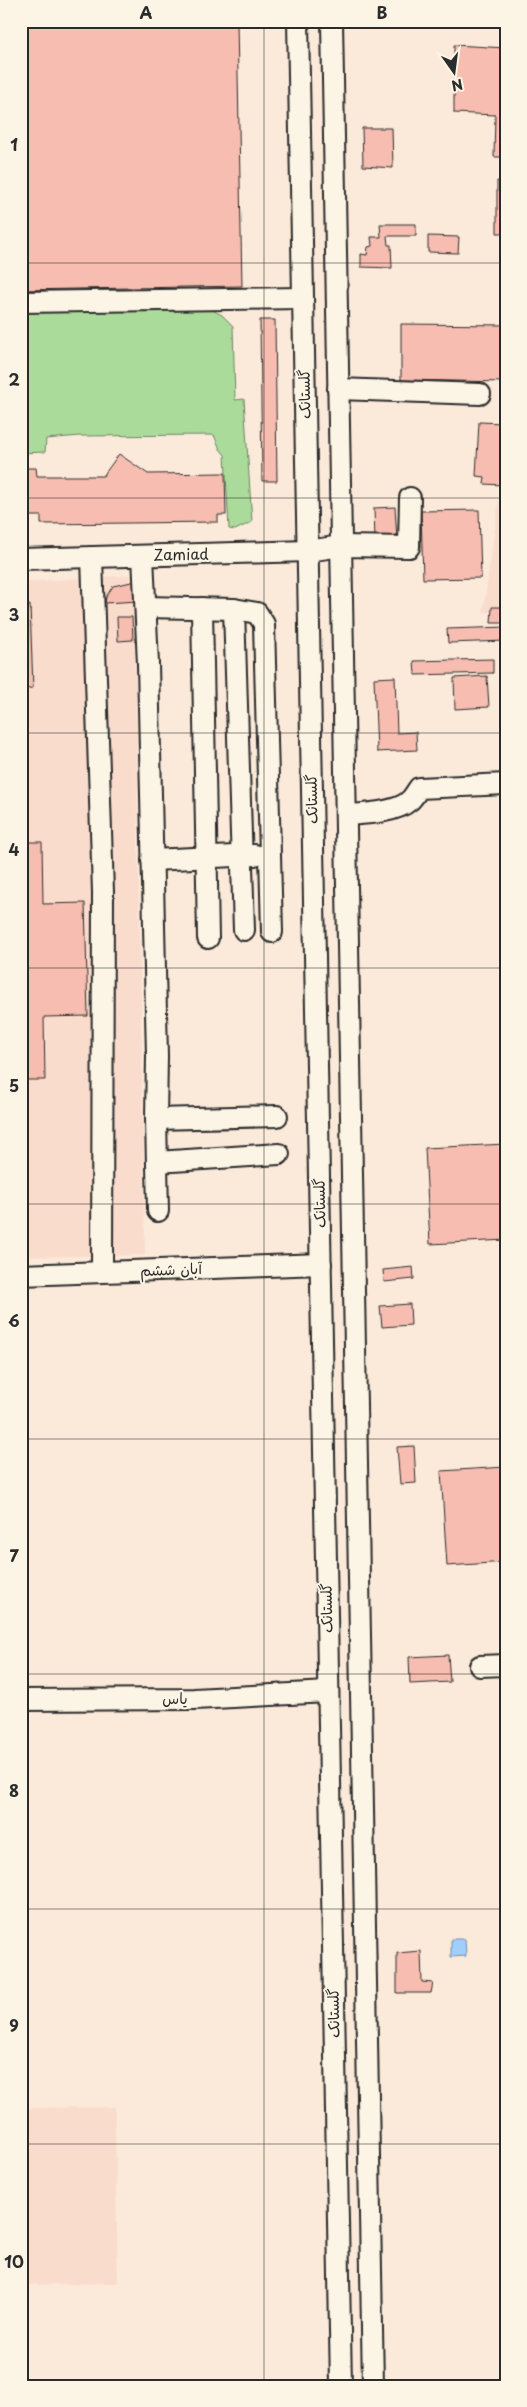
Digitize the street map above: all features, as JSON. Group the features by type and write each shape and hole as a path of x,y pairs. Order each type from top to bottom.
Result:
{"street":[{"name":"گلستانک","path":"298,21 341,2386"},
{"path":"332,21 373,2386"},
{"path":"21,302 303,298"},
{"path":"338,389 480,394"},
{"name":"Zamiad","path":"21,559 308,551 341,546 409,547 410,498"},
{"path":"143,556 146,607 157,1056 158,1211"},
{"path":"92,557 103,892 102,1272"},
{"path":"146,607 234,609 257,613 264,624 272,932"},
{"path":"202,608 208,938"},
{"path":"234,609 244,930"},
{"path":"346,815 368,814 389,810 409,802 419,788 506,784"},
{"path":"152,860 270,854"},
{"path":"156,1119 278,1116"},
{"path":"157,1162 279,1154"},
{"name":"آبان ششم","path":"21,1275 321,1264"},
{"path":"480,1666 506,1665"},
{"name":"یاس","path":"21,1700 194,1699 328,1692"}],"shaded area":[{"path":"506,448 506,613 483,612"},
{"path":"134,575 145,1255 21,1257 21,582"},
{"path":"115,2107 118,2283 21,2285 21,2108"}],"green space":[{"path":"206,307 222,315 233,326 235,400 244,399 252,522 235,530 229,529 225,455 214,435 80,436 46,439 45,452 21,453 21,309"}],"water":[{"path":"451,1939 465,1939 466,1956 451,1957"}],"building":[{"path":"21,21 237,21 242,286 21,290"},
{"path":"454,45 506,48 506,157 494,157 495,115 454,113"},
{"path":"362,128 392,128 393,168 363,166"},
{"path":"497,181 506,182 506,233 497,233"},
{"path":"380,224 416,224 416,236 387,236 388,245 391,245 392,268 361,267 361,254 367,255 368,247 372,246 371,237 381,237"},
{"path":"428,236 459,237 458,253 428,252"},
{"path":"260,320 275,320 277,481 262,481"},
{"path":"401,324 506,325 506,382 401,380"},
{"path":"479,422 504,423 502,485 484,484 485,477 476,476"},
{"path":"119,454 148,474 225,473 226,515 218,515 218,522 41,524 41,516 21,516 21,468 36,468 37,476 103,476"},
{"path":"395,507 397,540 375,541 374,508"},
{"path":"479,510 481,578 423,579 421,511"},
{"path":"136,581 138,601 105,603 106,597 113,586"},
{"path":"30,605 33,688 21,689 21,606"},
{"path":"492,607 506,607 506,623 491,623"},
{"path":"117,617 132,617 133,640 118,641"},
{"path":"506,627 506,641 448,643 447,629"},
{"path":"493,659 493,673 415,675 414,661"},
{"path":"487,676 489,707 455,709 454,678"},
{"path":"395,677 397,733 416,732 417,750 377,752 374,678"},
{"path":"21,842 42,842 43,904 85,903 88,1016 44,1017 45,1080 21,1080"},
{"path":"506,1144 506,1240 430,1244 425,1148"},
{"path":"413,1267 414,1279 384,1282 383,1270"},
{"path":"410,1304 411,1325 382,1327 380,1306"},
{"path":"414,1446 416,1483 400,1484 397,1447"},
{"path":"506,1467 506,1562 447,1566 441,1471"},
{"path":"448,1655 450,1682 410,1684 409,1657"},
{"path":"421,1951 422,1982 433,1983 431,1993 397,1993 397,1953"}]}
